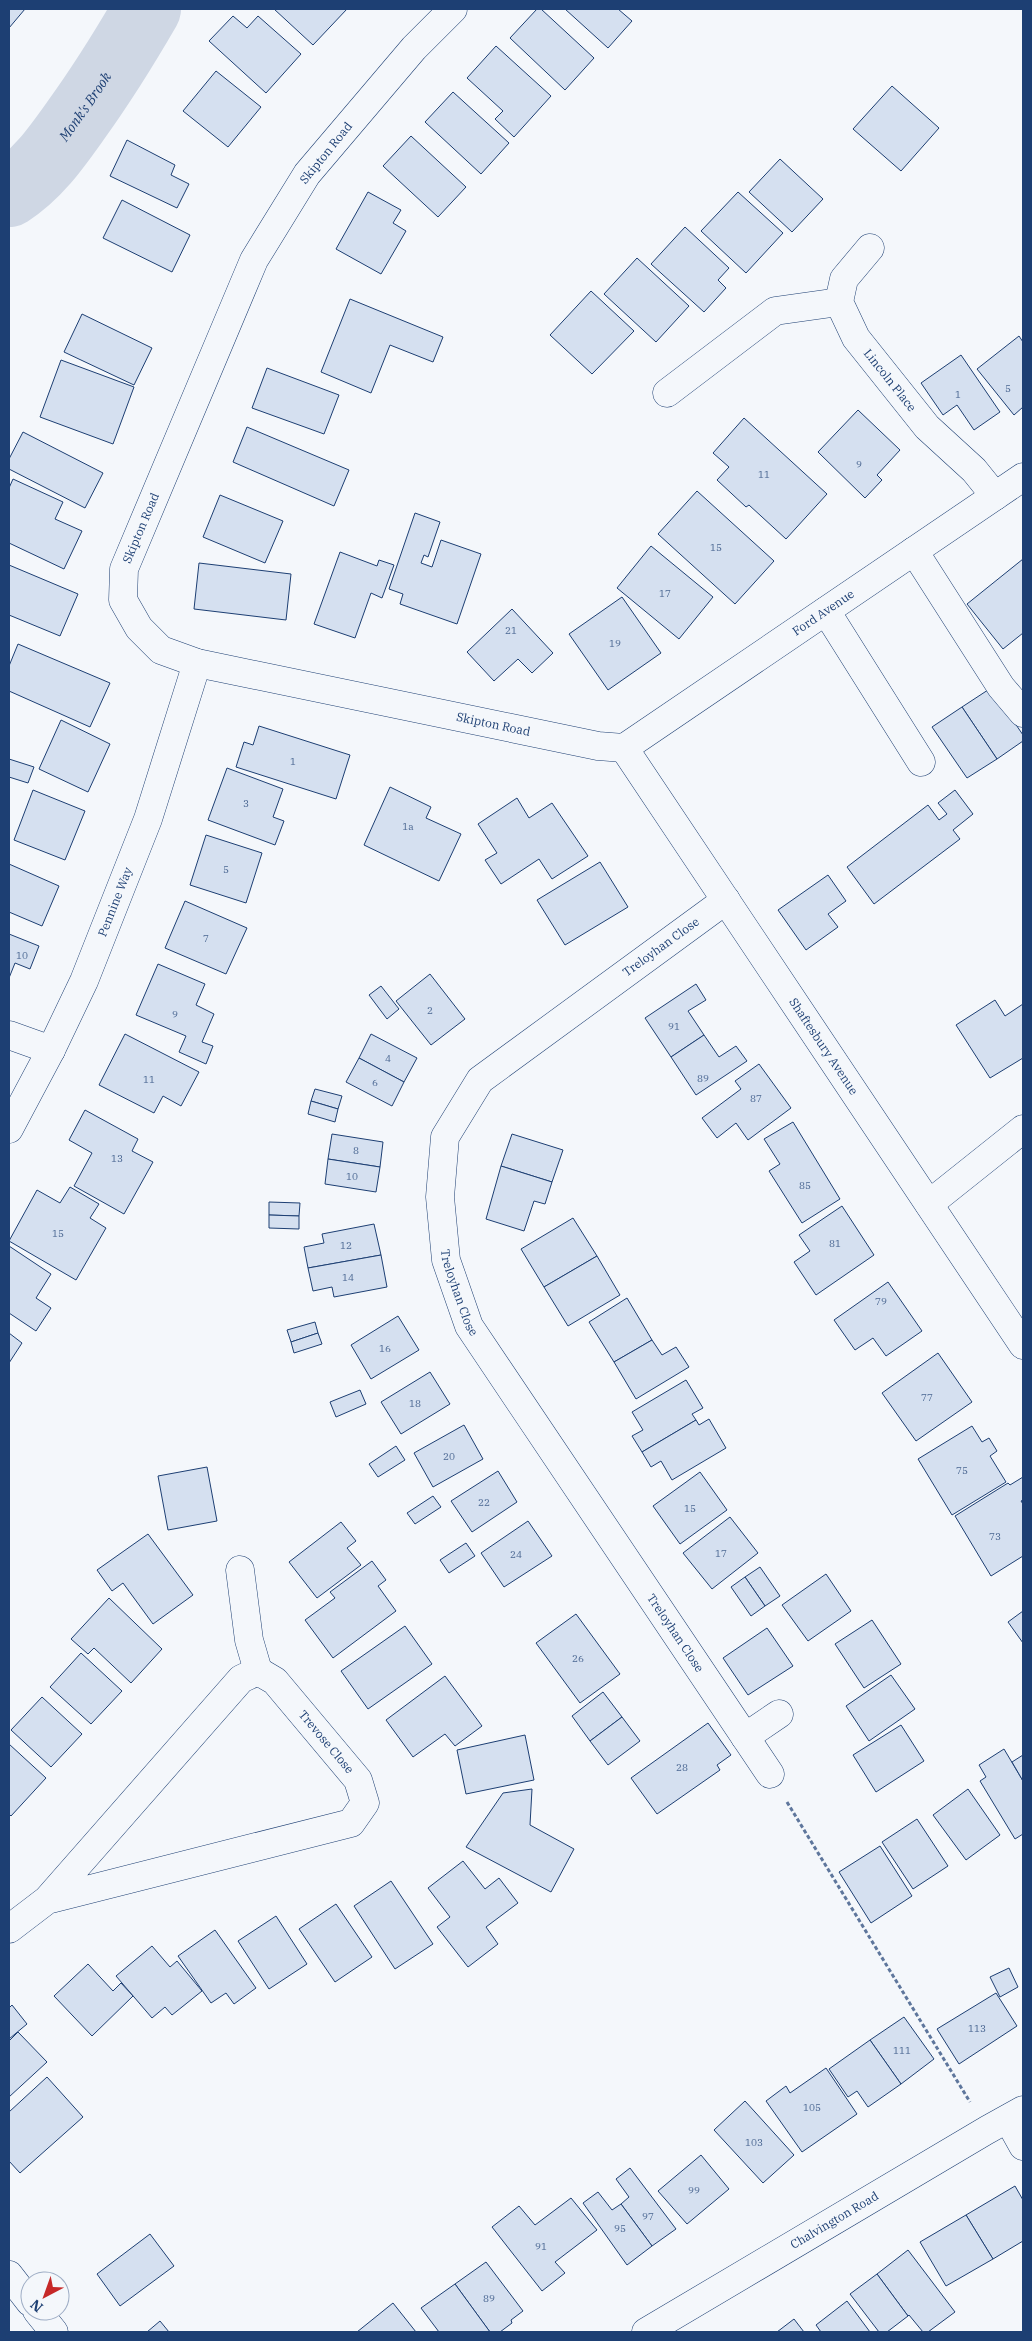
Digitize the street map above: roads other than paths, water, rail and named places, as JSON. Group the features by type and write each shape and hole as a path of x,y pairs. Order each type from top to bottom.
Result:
{"street":[{"name":"Skipton Road","path":"454,9 414,48 307,174 254,260 124,569 123,600 139,628 161,650 197,662 598,746 624,748"},
{"path":"667,393 775,311 839,302 844,279 870,248"},
{"name":"Lincoln Place","path":"839,302 856,338 921,420 974,470 995,496"},
{"name":"Ford Avenue","path":"624,748 1023,477"},
{"path":"914,552 1001,687 1023,713"},
{"path":"826,611 921,762"},
{"name":"Pennine Way","path":"9,1129 52,1050 84,982 148,819 197,662"},
{"name":"Shaftesbury Avenue","path":"624,748 1023,1345"},
{"name":"Treloyhan Close","path":"726,900 480,1080 445,1137 440,1197 446,1260 469,1326 770,1774"},
{"path":"9,1035 52,1050"},
{"path":"928,1204 1023,1129"},
{"path":"240,1570 249,1640 258,1671"},
{"name":"Trevose Close","path":"9,1929 47,1900 241,1679 258,1671 275,1681 358,1780 365,1803 351,1822 47,1900"},
{"path":"745,1737 780,1714"},
{"path":"1006,2120 1023,2146"},
{"name":"Chalvington Road","path":"646,2332 1006,2120"},
{"path":"9,2275 20,2289"},
{"path":"45,2321 54,2332"}],"waterway":[{"name":"Monk's Brook","path":"9,193 29,178 61,141 104,79 147,9"}]}
